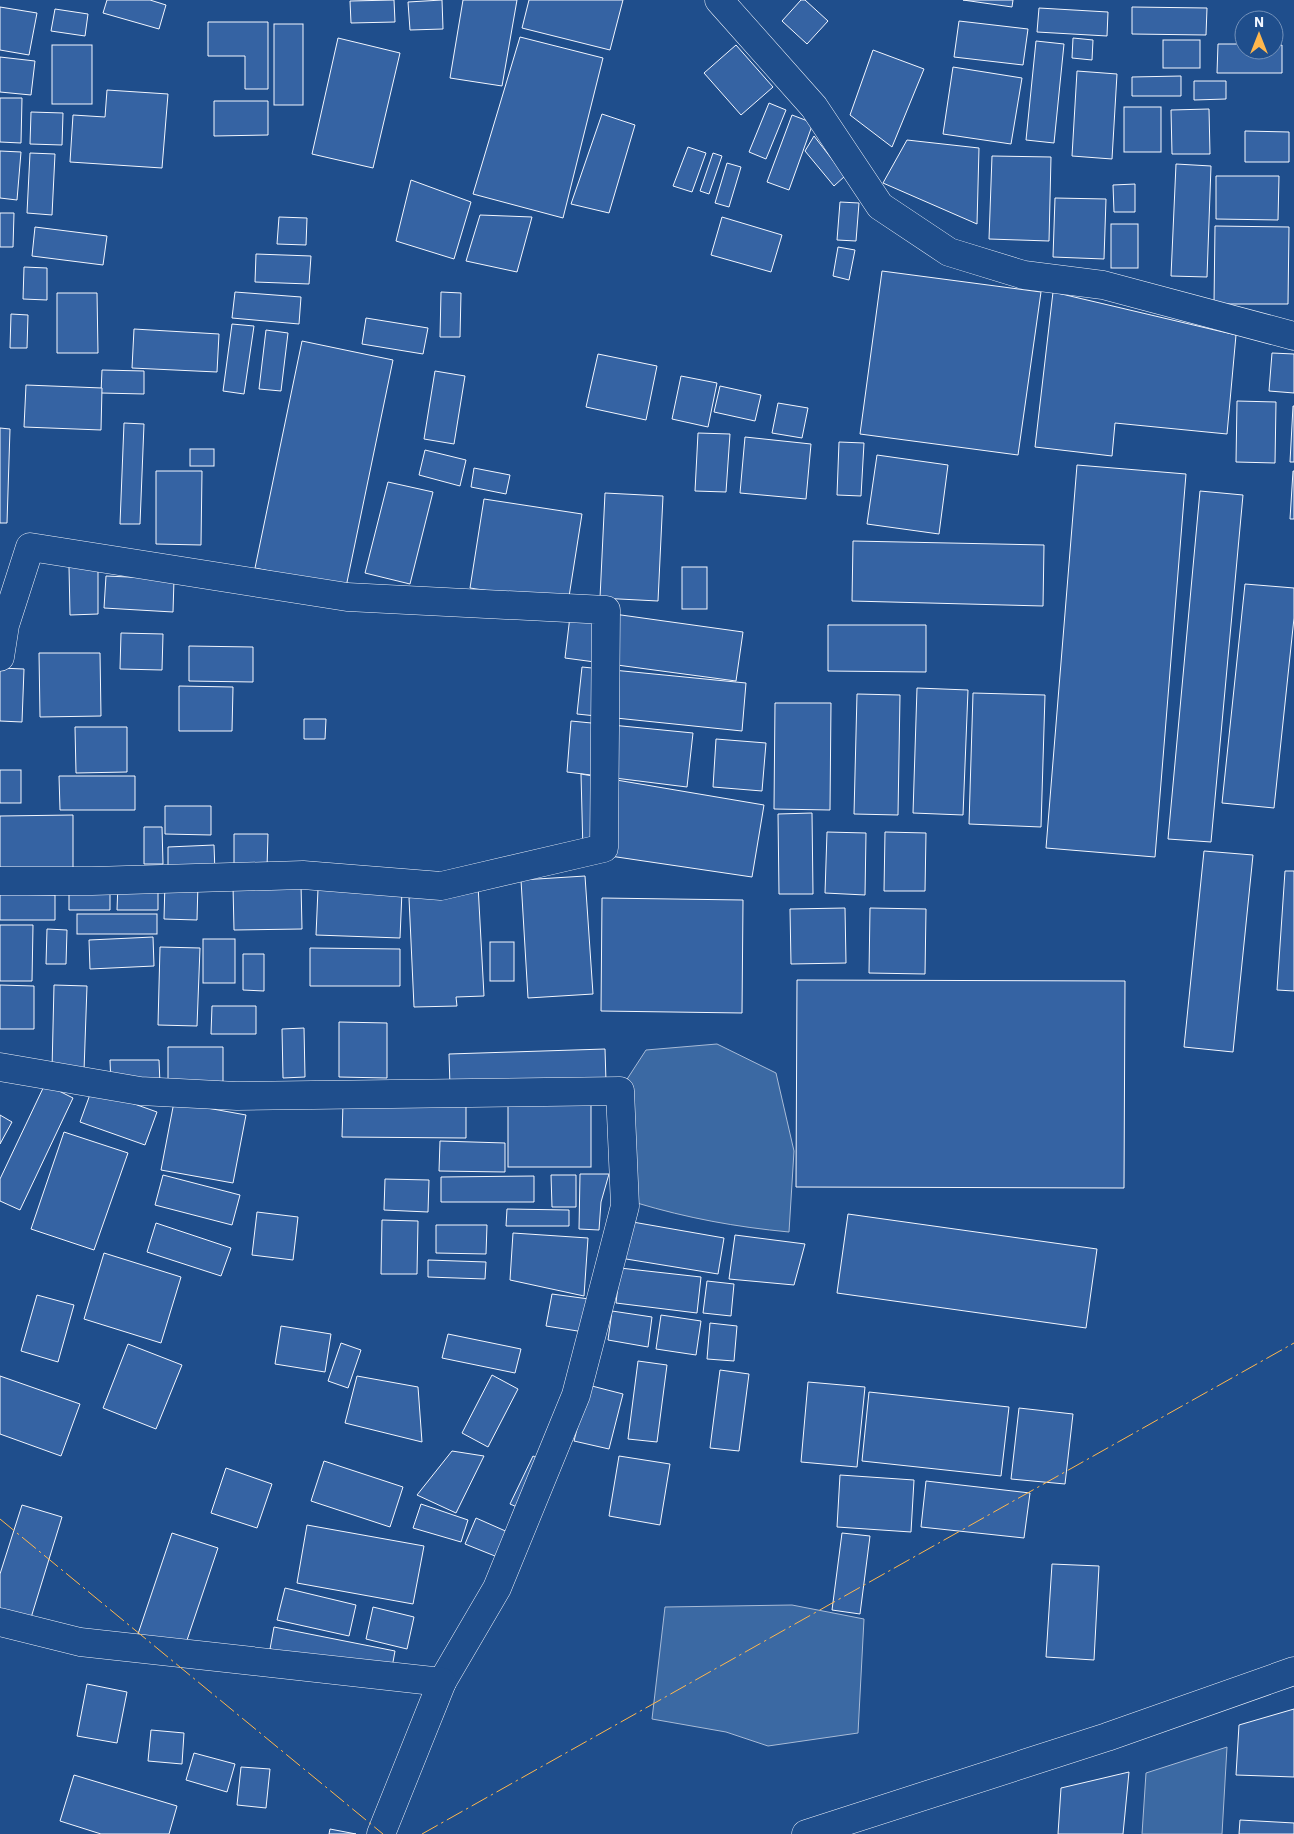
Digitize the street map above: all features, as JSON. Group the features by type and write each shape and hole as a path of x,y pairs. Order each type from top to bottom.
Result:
{"street":[{"path":"719,0 814,107 880,206 949,252 1024,275 1103,285 1294,336"},
{"path":"0,657 5,625 30,547 347,597 606,610 604,848 441,886 303,874 92,881 0,881"},
{"path":"0,1067 140,1091 237,1096 620,1091 625,1206 576,1395 497,1588 442,1682 381,1834"},
{"path":"0,1622 80,1642 442,1682"},
{"path":"806,1834 1107,1737 1294,1672"}],"water":[{"path":"717,1044 776,1073 794,1151 789,1232 712,1221 637,1203 620,1090 646,1050"},
{"path":"792,1605 864,1619 858,1733 768,1746 726,1732 652,1719 665,1607"},
{"path":"1227,1747 1222,1834 1142,1834 1146,1773"}],"building":[{"path":"107,0 150,0 166,5 159,29 103,13"},
{"path":"394,0 395,22 351,23 350,1"},
{"path":"442,0 443,29 410,30 408,2"},
{"path":"463,0 517,0 502,86 450,78"},
{"path":"529,0 623,0 610,50 522,28"},
{"path":"801,0 805,0 828,21 807,44 782,21"},
{"path":"963,0 1013,0 1012,7"},
{"path":"0,7 37,13 29,55 0,50"},
{"path":"1132,7 1207,8 1206,35 1132,34"},
{"path":"1039,8 1108,12 1107,36 1037,32"},
{"path":"55,9 88,14 85,36 51,31"},
{"path":"959,21 1028,29 1023,65 954,57"},
{"path":"208,22 268,22 268,89 245,89 245,56 208,56"},
{"path":"274,24 303,24 303,105 274,105"},
{"path":"520,37 603,58 563,218 473,194"},
{"path":"338,38 400,53 373,168 312,154"},
{"path":"1073,38 1093,40 1092,60 1072,58"},
{"path":"1163,40 1200,40 1200,68 1163,68"},
{"path":"1036,41 1064,44 1054,143 1026,140"},
{"path":"1218,44 1234,44 1234,60 1282,60 1282,73 1217,73"},
{"path":"52,45 92,45 92,104 52,104"},
{"path":"736,45 773,87 741,115 704,73"},
{"path":"873,50 924,69 892,147 850,115"},
{"path":"0,57 35,61 31,95 0,92"},
{"path":"953,67 1022,78 1011,144 943,134"},
{"path":"1077,71 1117,74 1112,159 1072,156"},
{"path":"1181,76 1181,96 1132,96 1132,77"},
{"path":"1194,81 1226,81 1226,99 1194,100"},
{"path":"107,90 168,94 162,168 70,162 73,115 105,117"},
{"path":"0,98 22,98 21,143 0,142"},
{"path":"214,101 268,101 268,135 214,136"},
{"path":"769,103 786,110 766,159 749,152"},
{"path":"1124,107 1161,107 1161,152 1124,152"},
{"path":"1209,109 1210,154 1172,154 1171,110"},
{"path":"31,112 63,113 62,145 30,144"},
{"path":"602,114 635,125 609,213 571,204"},
{"path":"792,115 813,123 789,190 767,182"},
{"path":"1245,131 1289,132 1289,162 1245,162"},
{"path":"814,136 845,176 834,186 805,151"},
{"path":"907,140 979,148 977,224 883,183"},
{"path":"688,147 706,153 692,192 673,186"},
{"path":"0,151 21,152 17,200 0,198"},
{"path":"30,153 55,154 52,215 27,213"},
{"path":"713,153 722,156 709,194 700,191"},
{"path":"992,156 1051,157 1049,241 989,239"},
{"path":"727,163 741,167 729,207 715,203"},
{"path":"1176,164 1211,166 1207,277 1171,276"},
{"path":"1216,176 1279,176 1278,220 1216,219"},
{"path":"411,180 471,202 454,259 396,241"},
{"path":"1135,184 1135,212 1114,212 1113,185"},
{"path":"1055,198 1106,199 1104,259 1053,257"},
{"path":"840,202 859,203 856,241 837,240"},
{"path":"0,213 14,213 13,247 0,247"},
{"path":"480,215 532,217 517,272 466,261"},
{"path":"279,217 307,218 306,245 277,244"},
{"path":"722,217 782,235 771,272 711,255"},
{"path":"1111,224 1138,224 1138,268 1111,268"},
{"path":"1215,226 1289,227 1288,304 1214,304"},
{"path":"35,227 107,236 103,265 32,256"},
{"path":"838,247 855,250 849,280 833,276"},
{"path":"256,254 311,256 309,284 255,282"},
{"path":"24,267 47,268 47,300 23,299"},
{"path":"882,271 1041,292 1018,455 860,434"},
{"path":"235,292 301,297 299,324 232,318"},
{"path":"441,292 461,293 460,337 440,337"},
{"path":"1053,292 1236,335 1227,434 1115,423 1112,456 1035,447"},
{"path":"57,293 97,293 98,353 57,353"},
{"path":"11,314 28,315 27,348 10,348"},
{"path":"366,318 428,328 423,354 362,344"},
{"path":"232,324 254,326 244,394 223,391"},
{"path":"134,329 219,334 217,372 132,368"},
{"path":"266,330 288,333 281,391 259,389"},
{"path":"302,341 393,360 346,587 255,568"},
{"path":"1272,353 1294,354 1294,393 1269,391"},
{"path":"598,354 657,366 646,420 586,407"},
{"path":"102,370 144,371 144,394 101,393"},
{"path":"435,371 465,376 454,444 424,439"},
{"path":"681,376 717,383 708,427 672,419"},
{"path":"26,385 102,388 101,430 24,427"},
{"path":"720,386 761,395 755,421 714,412"},
{"path":"1237,401 1276,402 1275,463 1236,462"},
{"path":"778,403 808,408 802,438 772,433"},
{"path":"1293,406 1294,462 1290,462"},
{"path":"124,423 144,424 140,524 120,524"},
{"path":"0,428 10,429 7,523 0,523"},
{"path":"698,433 730,434 726,492 695,491"},
{"path":"745,437 811,444 806,499 740,493"},
{"path":"839,442 864,443 861,496 837,495"},
{"path":"190,449 214,449 214,466 190,466"},
{"path":"425,450 466,460 460,486 419,475"},
{"path":"877,455 948,465 939,534 867,524"},
{"path":"1077,465 1186,474 1155,857 1046,848"},
{"path":"474,468 510,475 506,494 471,487"},
{"path":"156,471 202,471 201,545 156,544"},
{"path":"1293,471 1294,519 1290,519"},
{"path":"388,482 433,492 410,584 365,573"},
{"path":"1200,491 1243,495 1211,842 1168,839"},
{"path":"605,493 663,496 658,601 600,598"},
{"path":"484,499 582,514 568,603 470,588"},
{"path":"853,541 1044,545 1043,606 852,601"},
{"path":"69,567 98,567 98,614 70,615"},
{"path":"682,567 707,567 707,609 682,609"},
{"path":"106,576 174,579 173,612 104,608"},
{"path":"1245,584 1294,588 1294,618 1274,808 1222,803"},
{"path":"571,608 743,632 736,681 565,658"},
{"path":"828,625 926,625 926,672 828,671"},
{"path":"121,633 163,634 162,670 120,669"},
{"path":"189,646 253,647 253,682 189,681"},
{"path":"39,653 100,653 101,716 40,717"},
{"path":"582,667 746,683 742,731 577,714"},
{"path":"0,668 24,669 22,722 0,721"},
{"path":"179,686 233,687 232,731 179,731"},
{"path":"917,688 968,690 963,815 913,813"},
{"path":"973,693 1045,695 1041,827 969,824"},
{"path":"857,694 900,695 898,815 854,814"},
{"path":"775,703 831,703 830,810 774,809"},
{"path":"304,719 326,719 325,739 304,739"},
{"path":"571,721 693,733 687,787 567,772"},
{"path":"75,727 127,727 127,772 76,773"},
{"path":"716,739 766,743 762,791 713,787"},
{"path":"0,770 21,770 21,803 0,803"},
{"path":"581,774 764,805 752,877 583,852"},
{"path":"59,776 135,776 135,810 60,810"},
{"path":"165,806 211,806 211,835 165,834"},
{"path":"812,813 813,894 779,894 778,814"},
{"path":"73,815 73,872 0,873 0,816"},
{"path":"144,827 162,827 163,864 144,864"},
{"path":"827,832 866,833 865,895 825,893"},
{"path":"885,832 926,833 925,891 884,891"},
{"path":"234,834 268,834 267,868 234,868"},
{"path":"214,845 215,873 168,874 168,847"},
{"path":"1204,851 1253,855 1233,1052 1184,1047"},
{"path":"1285,871 1294,871 1294,991 1277,990"},
{"path":"585,876 593,994 528,998 521,880"},
{"path":"165,882 198,883 197,920 164,919"},
{"path":"118,883 158,884 158,910 117,910"},
{"path":"110,884 110,910 69,910 69,885"},
{"path":"301,884 302,929 234,930 233,886"},
{"path":"478,885 484,996 456,997 457,1006 414,1007 409,898 446,889"},
{"path":"318,889 402,891 400,938 316,935"},
{"path":"0,894 55,895 55,920 0,920"},
{"path":"602,898 743,900 742,1013 601,1011"},
{"path":"845,908 846,963 791,964 790,909"},
{"path":"870,908 926,909 925,974 869,973"},
{"path":"77,914 157,914 157,934 77,934"},
{"path":"0,925 33,925 32,981 0,981"},
{"path":"47,929 67,930 66,964 46,964"},
{"path":"153,937 154,966 90,969 89,940"},
{"path":"203,939 235,939 235,983 203,983"},
{"path":"490,942 514,942 514,981 490,981"},
{"path":"160,947 200,948 197,1026 158,1025"},
{"path":"310,948 400,949 400,986 310,986"},
{"path":"243,954 264,954 264,991 243,990"},
{"path":"797,980 1125,981 1124,1188 796,1187"},
{"path":"0,985 34,986 34,1029 0,1029"},
{"path":"54,985 87,986 84,1071 52,1070"},
{"path":"212,1006 256,1006 256,1034 211,1034"},
{"path":"339,1022 387,1023 387,1078 339,1077"},
{"path":"304,1028 305,1077 283,1078 282,1029"},
{"path":"168,1047 223,1047 223,1088 168,1087"},
{"path":"605,1049 606,1082 450,1087 449,1054"},
{"path":"110,1060 159,1060 160,1084 111,1084"},
{"path":"45,1084 73,1098 20,1210 0,1201 0,1179"},
{"path":"92,1089 157,1112 145,1145 80,1122"},
{"path":"174,1102 246,1115 233,1183 161,1170"},
{"path":"343,1103 466,1104 466,1138 342,1137"},
{"path":"508,1104 591,1104 591,1167 508,1167"},
{"path":"0,1115 12,1122 0,1144"},
{"path":"64,1132 128,1153 94,1250 31,1229"},
{"path":"440,1141 505,1143 505,1172 439,1171"},
{"path":"580,1174 609,1174 601,1202 599,1230 579,1229"},
{"path":"163,1175 240,1195 232,1225 155,1205"},
{"path":"551,1175 576,1175 576,1207 552,1207"},
{"path":"534,1176 534,1202 441,1202 441,1177"},
{"path":"385,1179 429,1180 428,1212 384,1210"},
{"path":"507,1209 569,1210 569,1226 506,1226"},
{"path":"257,1212 298,1217 293,1260 252,1255"},
{"path":"848,1214 1097,1249 1086,1328 837,1293"},
{"path":"382,1220 418,1221 417,1274 381,1274"},
{"path":"627,1221 724,1238 718,1274 620,1258"},
{"path":"156,1223 231,1248 221,1276 147,1252"},
{"path":"436,1225 487,1225 486,1254 436,1253"},
{"path":"513,1233 588,1238 584,1296 510,1280"},
{"path":"735,1235 805,1244 794,1285 729,1279"},
{"path":"104,1253 181,1277 161,1343 84,1319"},
{"path":"428,1260 486,1262 485,1279 428,1277"},
{"path":"620,1268 701,1277 697,1313 616,1303"},
{"path":"707,1281 734,1284 731,1316 703,1313"},
{"path":"552,1294 589,1299 584,1332 546,1326"},
{"path":"37,1295 74,1305 58,1362 21,1351"},
{"path":"612,1311 652,1317 648,1347 608,1340"},
{"path":"661,1315 701,1321 696,1355 656,1349"},
{"path":"710,1323 737,1326 734,1361 707,1359"},
{"path":"281,1326 331,1334 325,1372 275,1364"},
{"path":"448,1334 521,1349 515,1373 442,1358"},
{"path":"341,1343 361,1350 348,1388 328,1381"},
{"path":"128,1344 182,1365 156,1429 103,1408"},
{"path":"638,1361 667,1365 657,1442 628,1439"},
{"path":"720,1370 749,1374 739,1451 710,1448"},
{"path":"492,1375 518,1389 488,1447 462,1433"},
{"path":"0,1376 80,1404 61,1456 0,1434"},
{"path":"357,1376 418,1387 422,1442 345,1423"},
{"path":"808,1382 865,1387 857,1467 801,1462"},
{"path":"588,1385 623,1394 609,1449 574,1441"},
{"path":"869,1392 1009,1407 1001,1476 862,1461"},
{"path":"1019,1408 1073,1414 1065,1484 1011,1479"},
{"path":"452,1451 484,1456 456,1513 417,1495"},
{"path":"533,1456 547,1463 524,1510 510,1504"},
{"path":"619,1456 670,1464 660,1525 609,1516"},
{"path":"324,1461 403,1487 390,1527 311,1501"},
{"path":"226,1468 272,1484 257,1528 211,1513"},
{"path":"840,1475 914,1480 911,1532 837,1527"},
{"path":"926,1481 1030,1493 1024,1538 921,1527"},
{"path":"421,1504 468,1520 461,1542 413,1528"},
{"path":"22,1505 62,1517 30,1621 0,1611 0,1574"},
{"path":"476,1518 510,1533 500,1558 465,1544"},
{"path":"307,1525 424,1546 413,1604 297,1583"},
{"path":"172,1533 218,1548 184,1649 138,1634"},
{"path":"842,1533 870,1536 860,1614 832,1610"},
{"path":"1052,1564 1099,1566 1094,1660 1046,1657"},
{"path":"285,1588 356,1605 349,1636 277,1620"},
{"path":"373,1607 414,1617 407,1649 366,1639"},
{"path":"274,1627 395,1651 391,1673 270,1649"},
{"path":"87,1684 127,1692 117,1743 77,1736"},
{"path":"1294,1709 1294,1777 1236,1775 1239,1725"},
{"path":"151,1730 184,1733 182,1764 148,1761"},
{"path":"194,1753 235,1764 227,1792 186,1780"},
{"path":"241,1767 270,1769 266,1808 237,1805"},
{"path":"1129,1772 1123,1834 1058,1834 1061,1788"},
{"path":"74,1775 177,1806 169,1834 101,1834 60,1821"},
{"path":"1240,1820 1294,1823 1294,1834 1239,1834"},
{"path":"330,1829 356,1834 329,1834"}],"power":[{"path":"422,1834 1294,1343"},
{"path":"0,1519 383,1834"}]}
